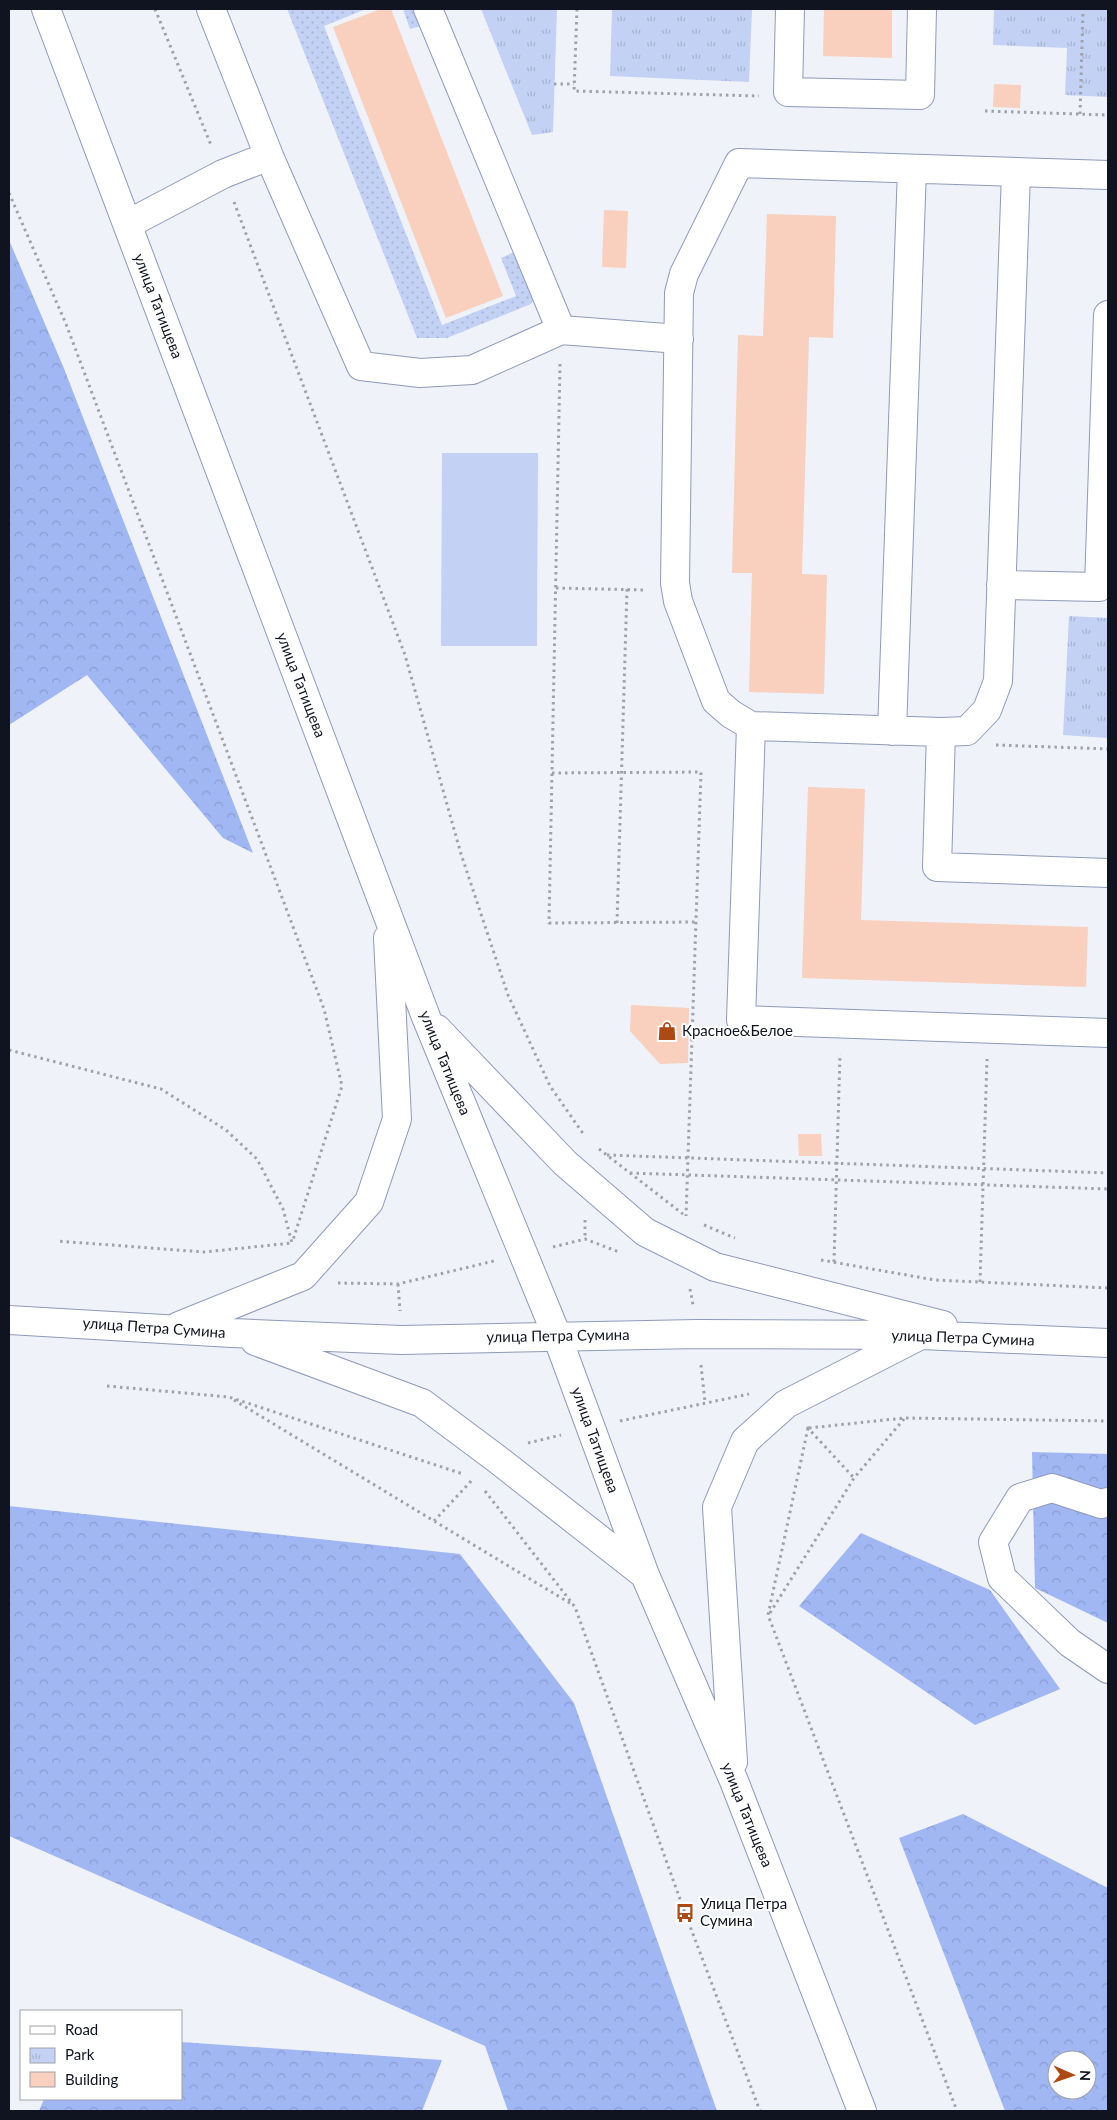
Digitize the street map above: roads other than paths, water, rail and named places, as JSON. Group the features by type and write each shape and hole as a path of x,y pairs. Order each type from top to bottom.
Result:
{"street":[{"name":"улица Татищева","path":"46,9 426,1017 557,1336 645,1575 734,1781 862,2111"},
{"path":"211,9 269,156 361,366 420,373 472,370 561,330 679,339"},
{"path":"428,9 561,330"},
{"path":"790,9 788,92 920,95 922,9"},
{"path":"128,224 223,174 269,156"},
{"path":"1016,173 998,681 988,710 967,732 751,726 716,702 676,590 675,553 679,292 684,274 739,163 1108,175"},
{"path":"892,731 912,169"},
{"path":"1001,585 1099,587 1108,315"},
{"path":"751,726 741,1020 1108,1033"},
{"path":"941,732 937,867 1108,873"},
{"path":"173,1328 303,1276 369,1202 397,1119 387,914"},
{"path":"426,1017 565,1163 645,1232 715,1267 996,1338"},
{"name":"улица Петра Сумина","path":"9,1320 173,1328 232,1333 401,1340 697,1334 921,1335 1108,1343"},
{"path":"232,1333 422,1403 498,1459 645,1575"},
{"path":"734,1781 717,1507 745,1441 786,1404 921,1335"},
{"path":"1108,1502 1101,1504 1052,1488 1020,1498 993,1542 1002,1578 1070,1643 1108,1669"}],"place":[{"name":"Красное&Белое","path":"667,1031"},
{"name":"Улица Петра Сумина","path":"685,1913"}]}
